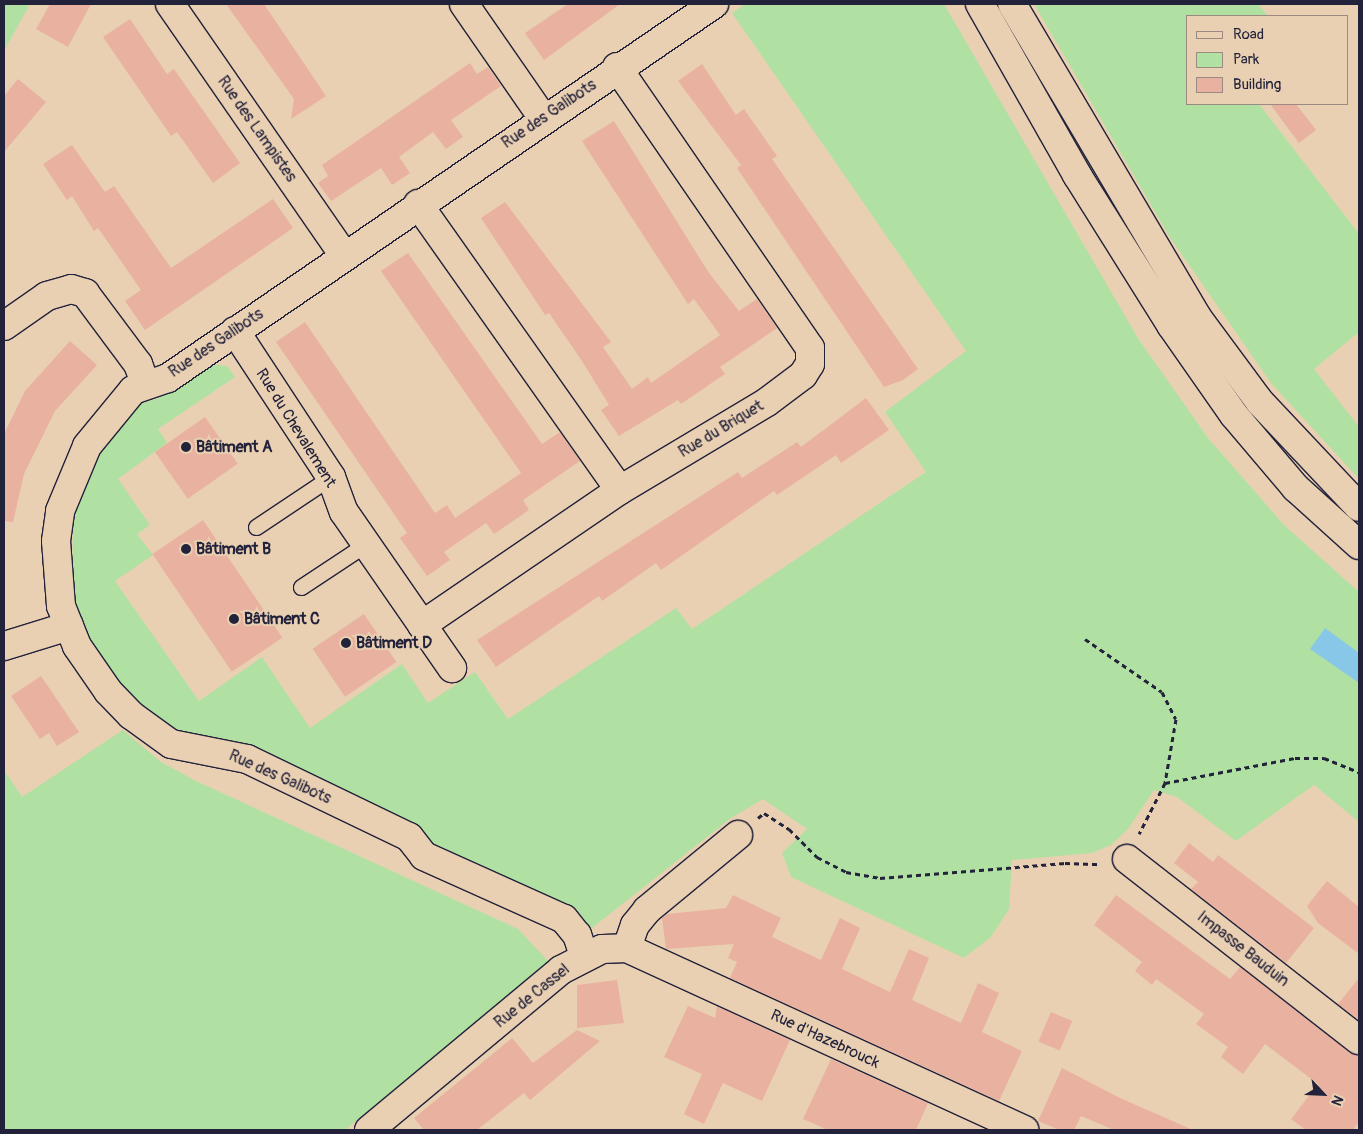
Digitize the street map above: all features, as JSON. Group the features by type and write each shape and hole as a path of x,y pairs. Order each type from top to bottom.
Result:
{"street":[{"name":"Rue des Lampistes","path":"170,4 343,254"},
{"path":"464,4 543,118"},
{"name":"Rue des Galibots","path":"584,956 577,935 564,919 424,856 409,837 247,759 171,744 151,731 108,691 77,646 61,606 56,540 68,486 106,417 145,383 168,378 343,254 617,67 714,4"},
{"path":"980,4 1077,175 1171,325 1234,415 1271,458 1359,545"},
{"path":"1012,4 1197,317 1260,402 1359,507"},
{"name":"Rue du Briquet","path":"617,67 810,348 810,364 803,375 767,402 620,490"},
{"path":"418,204 620,490 422,625"},
{"path":"4,326 47,296 71,288 84,293 138,364 145,383"},
{"name":"Rue du Chevalement","path":"235,331 330,477 344,512 452,668"},
{"path":"4,646 68,626"},
{"path":"627,948 635,925 647,910 738,835"},
{"name":"Impasse Bauduin","path":"1127,859 1359,1040"},
{"name":"Rue de Cassel","path":"368,1130 561,970 584,956 602,949 627,948"},
{"name":"Rue d'Hazebrouck","path":"627,948 1024,1130"}],"lane":[{"path":"256,527 330,477"},
{"path":"300,587 366,544"}],"path":[{"path":"738,835 764,813 789,829 817,857 846,872 880,878 1065,863 1104,864 1127,859 1165,783 1176,718 1162,692 1085,639"},
{"path":"1165,783 1295,758 1324,758 1359,772"}],"green space":[{"path":"4,4 30,4 4,51"},
{"path":"745,4 944,4 1139,340 1208,438 1284,525 1359,592 1359,822 1314,785 1236,841 1177,797 1154,790 1128,829 1111,845 1092,853 1012,860 1009,909 991,937 964,958 791,877 782,853 807,829 763,799 731,818 592,928 572,912 431,843 418,827 231,740 191,740 151,719 96,657 72,597 73,525 79,496 100,450 139,404 159,398 212,364 227,366 235,377 158,429 167,443 118,479 150,525 137,534 153,555 115,581 199,701 262,657 310,728 402,664 428,703 475,672 508,719 676,608 692,629 926,472 885,412 966,351 732,13"},
{"path":"1034,4 1258,4 1267,15 1186,15 1186,105 1260,105 1359,234 1359,332 1314,369 1359,427 1359,479 1271,383 1169,236"},
{"path":"123,730 161,762 196,781 518,929 549,962 345,1130 4,1130 4,770 22,797"}],"water":[{"path":"1325,628 1359,653 1359,683 1310,649"}],"building":[{"path":"50,4 91,4 68,47 36,29"},
{"path":"226,4 264,4 326,96 291,119 294,99"},
{"path":"568,4 620,4 544,60 525,33"},
{"path":"130,19 167,74 174,69 240,163 213,183 177,132 171,136 103,37"},
{"path":"470,63 477,74 488,67 501,86 451,120 463,137 446,149 433,132 399,157 410,173 392,185 381,168 331,201 318,183 328,176 322,165"},
{"path":"702,64 736,115 744,109 777,156 772,159 918,369 903,380 884,387 737,168 741,165 678,81"},
{"path":"18,79 46,102 4,152 4,96"},
{"path":"1271,105 1297,105 1316,130 1299,143"},
{"path":"614,121 709,273 739,311 757,299 777,328 720,367 725,374 681,404 678,400 619,436 601,410 609,405 582,361 549,313 545,315 481,218 505,202 611,342 603,347 632,389 648,377 651,383 720,335 694,299 688,304 582,141"},
{"path":"72,145 105,192 114,186 171,268 273,199 293,228 145,330 125,301 141,290 98,228 94,231 72,196 67,200 43,164"},
{"path":"408,253 542,444 560,432 580,461 523,500 529,510 494,534 486,523 444,552 450,560 427,576 400,538 407,533 276,342 305,322 435,513 447,505 455,518 521,473 381,271"},
{"path":"70,341 97,365 55,411 24,474 13,522 4,521 4,434 25,391"},
{"path":"866,398 889,430 841,463 836,455 777,495 774,491 661,570 656,563 602,601 599,596 496,667 477,640 738,472 742,478 797,442 801,447"},
{"path":"205,417 238,464 188,499 155,452"},
{"path":"203,520 282,638 232,672 152,554"},
{"path":"364,614 396,662 345,697 313,649"},
{"path":"41,676 79,732 57,746 49,733 40,739 11,696"},
{"path":"1189,843 1213,862 1218,855 1314,928 1286,963 1191,889 1198,882 1174,863"},
{"path":"1327,881 1359,907 1359,954 1318,923 1307,906"},
{"path":"733,895 781,918 772,937 821,960 840,918 860,928 842,969 890,992 909,949 929,958 912,1000 961,1023 978,983 999,993 982,1032 1022,1051 999,1101 730,978 737,962 728,958 734,944 666,949 662,918 667,914 726,908"},
{"path":"1116,895 1230,979 1240,967 1349,1052 1359,1055 1359,1122 1353,1130 1306,1130 1291,1119 1318,1084 1265,1044 1243,1074 1221,1057 1228,1047 1196,1024 1204,1014 1156,979 1152,985 1135,971 1142,962 1094,925"},
{"path":"1359,978 1359,1020 1338,1004"},
{"path":"617,980 624,1023 577,1028 577,985"},
{"path":"688,1006 715,1018 717,1006 790,1040 762,1101 723,1083 704,1124 684,1114 702,1074 664,1057"},
{"path":"1051,1012 1072,1021 1060,1050 1038,1041"},
{"path":"577,1030 600,1041 530,1100 524,1093 477,1130 424,1130 414,1118 512,1038 533,1063"},
{"path":"831,1059 928,1103 916,1130 828,1130 803,1119"},
{"path":"1062,1068 1120,1098 1193,1130 1114,1130 1081,1116 1074,1130 1060,1130 1038,1121"}],"place":[{"name":"Bâtiment A","path":"186,447"},
{"name":"Bâtiment B","path":"186,549"},
{"name":"Bâtiment C","path":"234,619"},
{"name":"Bâtiment D","path":"346,643"}]}
